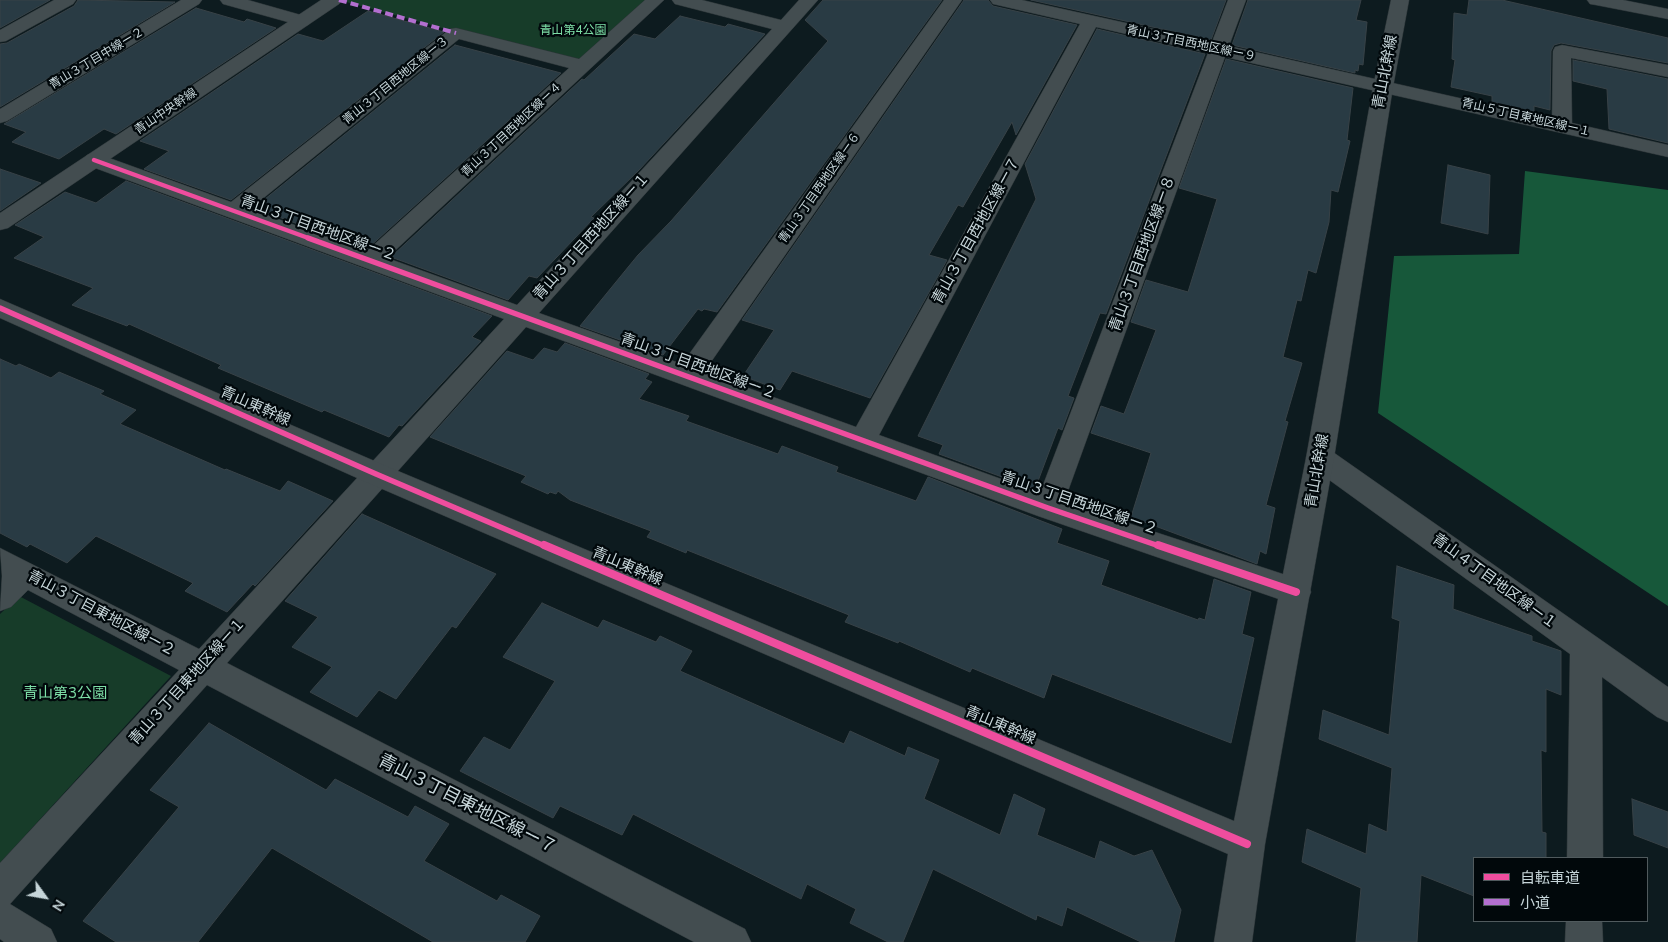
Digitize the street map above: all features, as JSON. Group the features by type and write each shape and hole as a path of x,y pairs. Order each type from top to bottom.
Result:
{"street":[{"path":"0,37 67,0"},
{"name":"青山３丁目中線ー２","path":"0,117 193,0"},
{"path":"230,0 302,21"},
{"name":"青山中央幹線","path":"0,223 333,0"},
{"name":"青山３丁目西地区線ー４","path":"370,261 655,0"},
{"path":"682,0 784,27"},
{"name":"青山３丁目西地区線ー１","path":"376,474 809,0"},
{"name":"青山３丁目西地区線ー６","path":"687,376 954,0"},
{"name":"青山３丁目西地区線ー９","path":"999,0 1383,87"},
{"name":"青山３丁目西地区線ー８","path":"1048,508 1237,0"},
{"name":"青山北幹線","path":"1233,942 1247,844 1296,592 1383,87 1400,0"},
{"path":"1596,0 1668,14"},
{"name":"青山３丁目西地区線ー７","path":"863,440 1090,22"},
{"name":"青山３丁目西地区線ー３","path":"234,211 456,33 582,66"},
{"path":"1562,126 1562,51 1668,72"},
{"name":"青山５丁目東地区線ー１","path":"1383,87 1668,151"},
{"name":"青山３丁目西地区線ー２","path":"94,160 1048,508 1296,592"},
{"name":"青山東幹線","path":"0,308 376,474 1247,844"},
{"name":"青山４丁目地区線ー１","path":"1320,458 1668,706"},
{"name":"青山３丁目東地区線ー１","path":"0,890 376,474"},
{"path":"0,597 13,567"},
{"name":"青山３丁目東地区線ー２","path":"13,567 202,667"},
{"path":"1585,857 1586,649"},
{"name":"青山３丁目東地区線ー７","path":"202,667 732,942"},
{"path":"0,918 38,942"},
{"path":"1584,922 1584,942"}],"green space":[{"name":"青山第4公園","path":"339,0 655,0 582,66"},
{"path":"1525,171 1668,190 1668,606 1378,413 1394,256 1519,254"},
{"name":"青山第3公園","path":"19,596 171,676 0,863 0,614"}],"building":[{"path":"0,0 50,0 0,28"},
{"path":"78,0 175,2 0,107 0,44 7,43 74,6"},
{"path":"823,0 942,0 717,312 698,309 663,355 580,326 638,255 671,221 828,41 805,20"},
{"path":"964,0 988,0 993,6 1077,25 1016,135 1012,122 963,207 958,205 929,255 947,260 870,398 792,371 780,390 743,376 774,330 742,320"},
{"path":"1031,0 1226,0 1211,40"},
{"path":"1248,0 1361,0 1356,20 1367,22 1363,65 1359,64 1358,71 1355,70 1355,73 1232,45"},
{"path":"1469,0 1502,0 1668,38 1668,63 1561,43 1554,45 1551,51 1550,110 1534,106 1534,112 1492,102 1492,96 1451,87 1455,60 1452,59 1454,13 1467,15"},
{"path":"196,8 244,22 247,19 276,28 116,134 104,129 59,159 12,142 26,132 4,124"},
{"path":"368,11 444,32 231,200 144,169 169,151 140,141 298,34 323,41"},
{"path":"680,16 725,27 728,24 765,34 639,170 591,217 594,218 537,278 529,276 508,300 391,257 582,79 584,80 634,34 655,39"},
{"path":"1097,29 1205,54 1106,314 1100,313 1068,396 1074,398 1062,430 1058,428 1035,489 939,454 943,445 918,436 1036,199 1025,164"},
{"path":"455,45 561,73 367,249 254,208"},
{"path":"1226,59 1353,88 1347,140 1350,141 1338,192 1331,190 1329,222 1316,273 1308,270 1301,301 1297,300 1283,357 1302,363 1285,421 1288,422 1266,505 1275,508 1266,554 1260,551 1257,564 1131,517 1151,453 1091,433 1101,406 1124,414 1156,330 1131,322 1146,280 1188,292 1217,199 1179,188"},
{"path":"1573,60 1668,79 1668,143 1609,129 1607,89 1573,81"},
{"path":"1448,165 1490,175 1488,234 1441,223"},
{"path":"0,169 41,183 0,211"},
{"path":"126,181 492,316 472,337 481,341 402,426 399,425 389,437 324,410 322,412 218,368 221,365 129,324 127,326 72,305 93,288 14,258 44,237 15,225 65,192 96,203"},
{"path":"565,343 649,374 645,379 652,382 639,399 689,416 686,421 778,454 782,446 838,467 836,472 916,501 928,477 1062,529 1057,543 1109,561 1101,585 1198,620 1199,618 1205,620 1214,579 1251,592 1242,634 1254,638 1231,743 1052,674 1044,698 972,668 970,672 899,641 898,643 845,622 849,615 687,550 686,553 647,537 651,531 570,500 558,491 556,494 550,492 548,494 521,482 526,476 430,437 507,351 533,360 544,348 557,352"},
{"path":"0,359 16,366 19,364 51,378 59,372 104,391 100,394 136,410 120,424 225,470 280,491 288,481 333,501 255,586 253,584 227,612 185,591 193,583 96,536 67,563 30,544 27,547 0,533"},
{"path":"362,514 496,574 456,628 452,626 396,699 379,690 357,717 310,692 332,667 292,647 318,617 285,601"},
{"path":"1397,566 1454,585 1453,609 1532,636 1532,641 1561,651 1561,695 1546,689 1546,752 1541,750 1542,832 1546,833 1546,857 1473,857 1473,896 1421,875 1417,942 1356,942 1361,888 1302,862 1307,829 1366,854 1369,824 1387,832 1392,768 1319,739 1323,710 1389,735 1400,621 1392,618"},
{"path":"542,603 598,628 603,620 656,642 660,636 692,651 680,671 844,744 850,731 905,756 908,747 939,760 924,799 1000,835 1014,794 1045,809 1037,835 1095,859 1100,841 1134,856 1152,850 1181,910 1174,942 1141,942 1067,907 1062,926 1037,915 1036,920 933,869 903,942 888,942 850,923 856,909 807,884 801,899 633,814 622,835 560,806 553,818 460,771 484,737 510,750 555,681 503,657"},
{"path":"209,723 326,790 335,779 408,817 415,806 449,824 424,861 497,901 501,895 540,916 525,942 433,942 272,848 198,942 116,942 83,921 179,807 150,790"},
{"path":"1632,799 1668,812 1668,848 1634,835"}],"marked path":[{"path":"339,0 456,33"}],"cycle path":[{"path":"94,160 1048,508 1296,592"},
{"path":"0,308 376,474 1247,844"}]}
